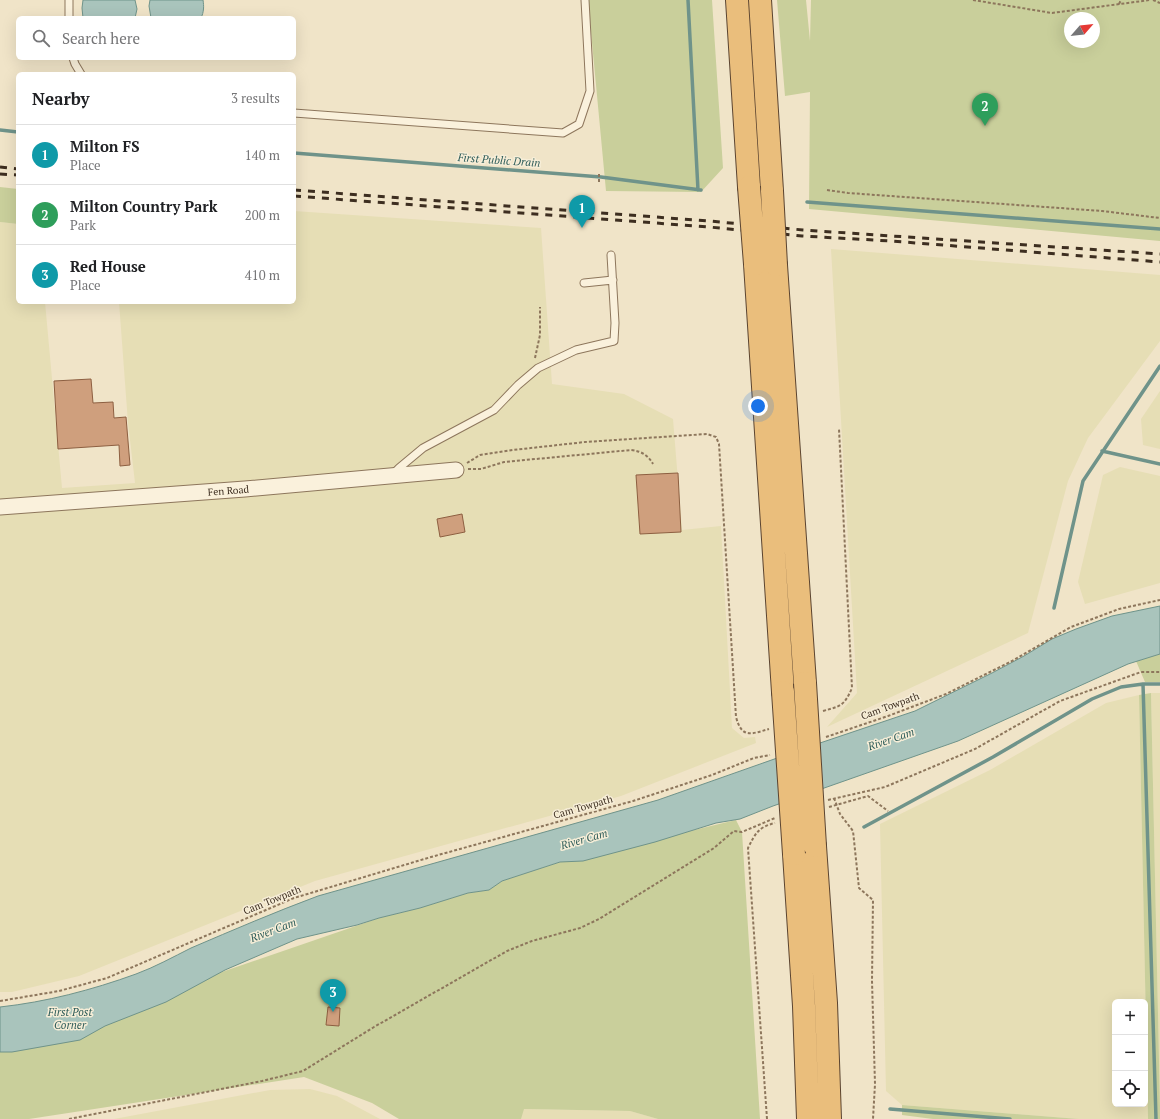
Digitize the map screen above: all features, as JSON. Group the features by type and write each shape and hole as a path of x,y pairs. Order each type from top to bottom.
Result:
{"highway":[{"path":"737,0 804,1006 808,1119"},
{"path":"760,0 776,265 826,1003 830,1119"}],"street":[{"name":"Fen Road","path":"0,507 456,470"}],"lane":[{"path":"69,0 69,16"},
{"path":"296,113 563,133 579,124 585,110 590,91 585,0"},
{"path":"74,60 80,72"},
{"path":"391,476 424,448 494,410 518,385 538,368 576,350 614,341 615,323 611,255"},
{"path":"584,283 612,280"}],"path":[{"path":"973,0 1052,13 1150,0"},
{"path":"1120,4 1121,0"},
{"path":"1153,0 1160,3"},
{"path":"599,172 599,182"},
{"path":"827,190 848,193 1095,211 1160,218"},
{"path":"530,375 540,335 540,307"},
{"path":"817,713 839,706 847,700 852,688 839,430"},
{"path":"456,470 480,455 513,450 586,442 707,434 716,437 719,444 736,717 739,728 752,734 774,727"},
{"path":"456,470 481,469 504,462 539,458 631,450 639,451 647,456 653,464"},
{"name":"Cam Towpath","path":"821,739 946,694 1012,661 1071,627 1119,609 1160,600"},
{"path":"827,800 885,787 968,752 1060,701 1141,672 1160,672"},
{"name":"Cam Towpath","path":"0,1001 59,991 107,978 294,898 431,857 633,801 712,775 754,758 777,754"},
{"path":"829,807 868,796 888,811"},
{"path":"834,798 840,814 853,831 859,888 873,900 872,981 875,1084 873,1119"},
{"path":"69,1119 262,1082 303,1070 374,1027 507,951 532,941 580,928 599,919 714,848 734,831 742,832 779,817"},
{"path":"767,1119 748,848 756,833 770,824 777,822"}],"shaded area":[{"path":"296,211 541,228 552,384 624,394 673,419 682,530 721,526 732,728 744,738 755,737 756,743 621,796 315,881 79,976 12,992 0,992 0,222 16,224 16,304 45,304 62,488 135,483 128,423 119,304 296,304"},
{"path":"831,249 1160,275 1160,341 1088,438 1068,481 1028,633 827,727 857,693"},
{"path":"1160,391 1160,449 1143,445 1141,419"},
{"path":"1120,467 1160,476 1160,583 1085,604 1078,582 1103,475"},
{"path":"1151,693 1160,693 1160,1106"},
{"path":"1139,695 1145,999 1112,999 1112,1107 1148,1107 1148,1119 1079,1119 902,1105 886,1091 880,824 990,770 1106,703"},
{"path":"310,1089 337,1096 380,1119 114,1119 270,1090"},
{"path":"523,1109 630,1111 658,1119 520,1119"}],"green space":[{"path":"588,0 712,0 723,168 701,192 606,191"},
{"path":"777,0 806,0 810,41 811,0 1160,0 1160,241 809,209 810,92 785,96"},
{"path":"0,187 16,189 16,224 0,222"},
{"path":"1160,654 1160,682 1145,682 1136,661"},
{"path":"1151,693 1160,1119 1148,1119 1148,999 1145,999 1139,695"},
{"path":"736,820 742,832 760,1119 658,1119 630,1111 524,1109 521,1119 399,1119 372,1103 304,1077 29,1119 0,1119 0,1048 379,918 420,908 468,893 489,890 502,881 560,862"},
{"path":"902,1105 1079,1119 933,1119 902,1115"}],"water":[{"path":"83,0 135,0 137,9 135,16 83,16"},
{"path":"150,0 203,0 204,7 202,16 151,16 149,6"},
{"path":"1160,606 1160,654 1128,664 958,741 740,819 716,823 655,842 583,861 560,862 502,881 489,890 468,893 357,925 297,939 225,970 166,1002 105,1026 80,1040 12,1052 0,1052 0,1007 52,999 119,980 150,968 191,948 238,928 318,896 658,800 915,711 992,673 1052,639 1112,616"}],"building":[{"path":"91,379 93,403 113,402 114,418 126,417 130,465 120,466 119,445 58,449 54,381"},
{"path":"678,473 681,532 640,534 636,475"},
{"path":"462,514 465,532 440,537 437,519"},
{"path":"328,1007 340,1008 339,1026 326,1025"}],"waterway":[{"path":"688,0 698,190"},
{"name":"First Public Drain","path":"0,130 16,132"},
{"name":"First Public Drain","path":"296,153 601,177 701,190"},
{"path":"807,202 1160,229"},
{"path":"1054,608 1083,481 1160,366"},
{"path":"1102,451 1160,464"},
{"path":"1143,684 1156,1119"},
{"path":"864,827 993,757 1092,699 1121,687 1143,684 1160,684"},
{"path":"890,1109 1010,1119"}],"railway":[{"path":"0,167 16,169"},
{"path":"0,174 16,175"},
{"path":"296,190 709,221 803,230 1160,254"},
{"path":"296,196 709,227 802,236 891,241 1160,262"}],"place":[{"name":"Milton Country Park","path":"985,126"},
{"name":"Milton FS","path":"582,228"},
{"name":"Red House","path":"333,1012"}],"water label":[{"name":"River Cam","path":"891,739"},
{"name":"River Cam","path":"584,839"},
{"name":"River Cam","path":"273,930"},
{"name":"First Post Corner","path":"70,1018"}]}
